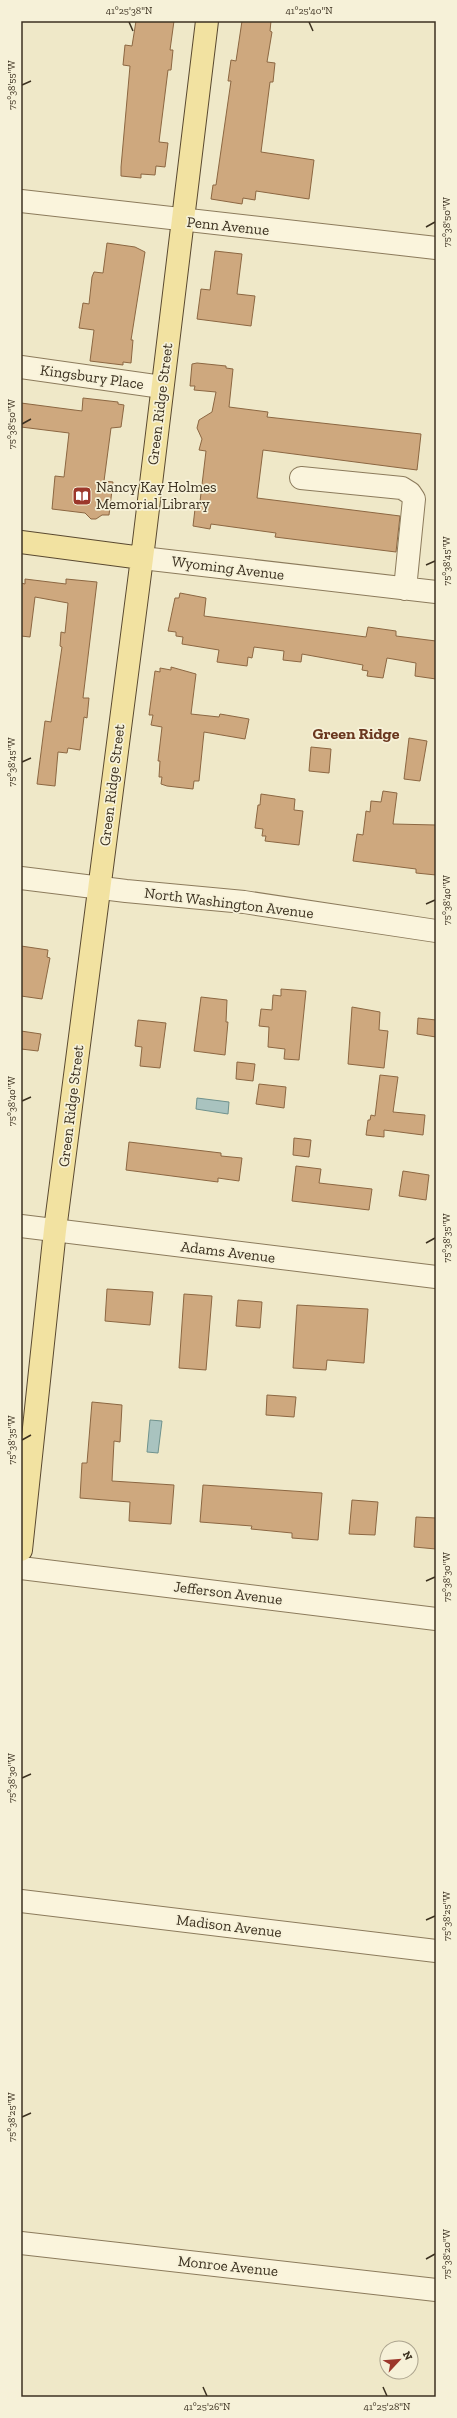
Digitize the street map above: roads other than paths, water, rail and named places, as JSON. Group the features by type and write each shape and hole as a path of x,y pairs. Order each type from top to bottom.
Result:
{"main road":[{"name":"Green Ridge Street","path":"21,1550 55,1230 142,558 207,21"},
{"name":"Wyoming Avenue","path":"21,542 142,558"}],"street":[{"name":"Penn Avenue","path":"21,201 183,221 436,248"},
{"name":"Kingsbury Place","path":"21,367 162,387"},
{"path":"301,478 402,488 410,492 414,499 405,589"},
{"name":"Wyoming Avenue","path":"142,558 436,592"},
{"name":"North Washington Avenue","path":"21,878 99,888 244,902 436,931"},
{"name":"Adams Avenue","path":"21,1226 436,1278"},
{"name":"Jefferson Avenue","path":"21,1568 436,1619"},
{"name":"Madison Avenue","path":"21,1901 436,1951"},
{"name":"Monroe Avenue","path":"21,2243 436,2290"}],"water":[{"path":"197,1098 229,1102 228,1114 196,1109"},
{"path":"150,1420 162,1421 158,1453 147,1452"}],"place":[{"name":"Nancy Kay Holmes Memorial Library","path":"82,496"}],"district":[{"name":"Green Ridge","path":"356,733"}]}
